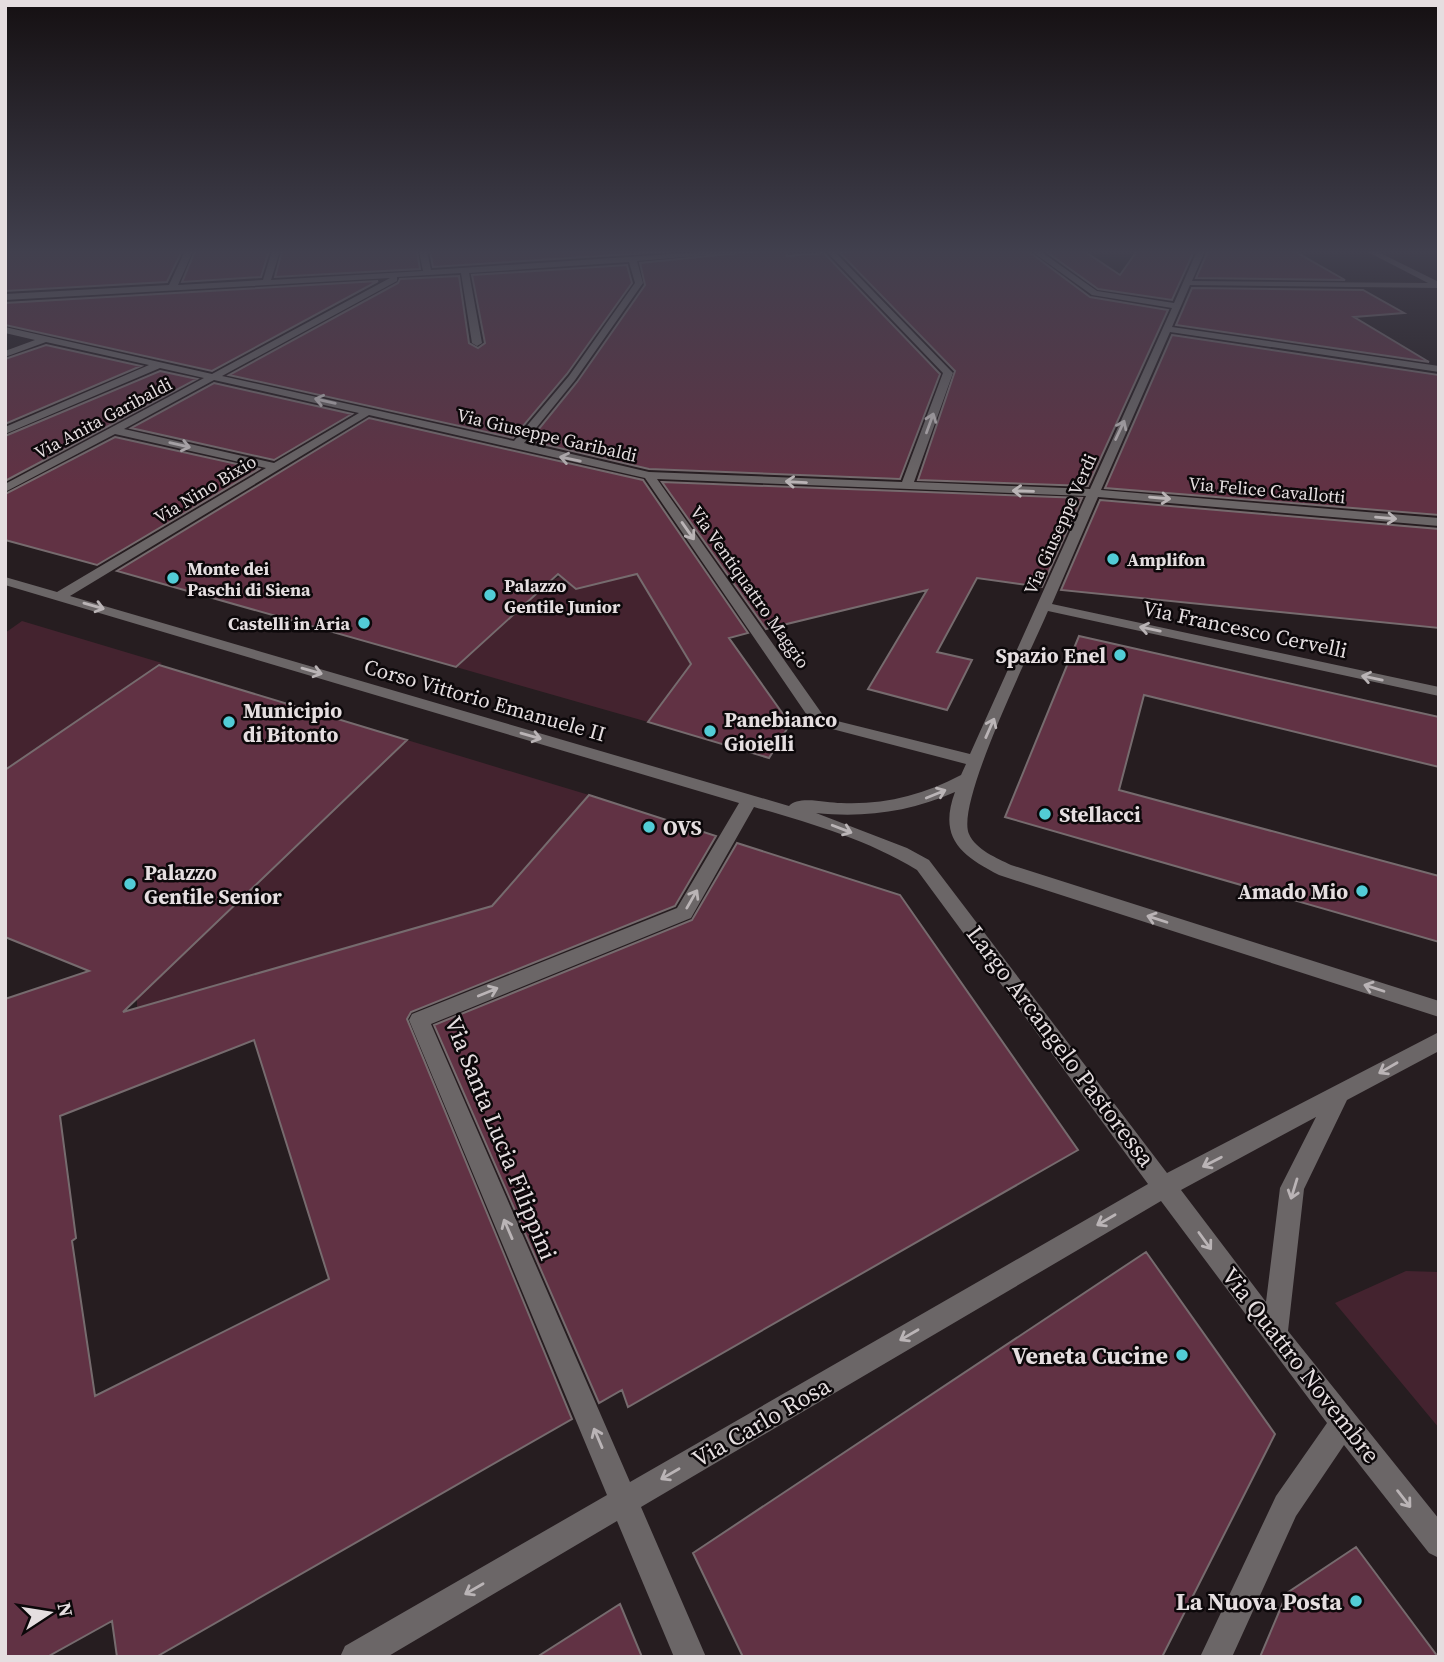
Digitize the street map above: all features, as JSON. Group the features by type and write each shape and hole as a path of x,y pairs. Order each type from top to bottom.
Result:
{"street":[{"name":"Via Anita Garibaldi","path":"5,489 301,329"},
{"path":"474,329 477,344"},
{"path":"515,447 572,378 607,329"},
{"path":"905,329 948,373 906,487"},
{"path":"1167,329 1439,369"},
{"name":"Via Giuseppe Verdi","path":"1167,329 1091,493 972,769 956,814 957,830 967,846 984,860 1005,870 1439,1009"},
{"name":"Via Giuseppe Garibaldi","path":"5,330 215,375 515,447 649,475 1091,493"},
{"path":"5,354 45,339"},
{"path":"5,431 160,364"},
{"name":"Via Nino Bixio","path":"60,596 369,411"},
{"path":"113,430 275,467"},
{"name":"Via Ventiquattro Maggio","path":"649,475 819,721 972,769"},
{"name":"Via Felice Cavallotti","path":"1091,493 1439,522"},
{"name":"Corso Vittorio Emanuele II","path":"5,580 835,825 901,852 923,865 940,885"},
{"name":"Via Francesco Cervelli","path":"1043,606 1439,692"},
{"path":"748,800 835,810 880,810 916,802 972,769"},
{"name":"Via Santa Lucia Filippini","path":"624,1501 419,1020 684,913 748,800"},
{"name":"Largo Arcangelo Pastoressa","path":"940,885 1165,1186 1338,1097 1439,1041"},
{"path":"1275,1335 1292,1188 1338,1097"},
{"name":"Via Carlo Rosa","path":"356,1657 1165,1186"},
{"name":"Via Quattro Novembre","path":"1165,1186 1275,1335 1439,1543"},
{"path":"1216,1657 1286,1507 1343,1422"},
{"path":"624,1501 690,1657"}],"shaded area":[{"path":"637,574 691,665 648,722 456,667 549,582 561,576 577,589"},
{"path":"22,621 162,663 5,770 5,633"},
{"path":"407,740 589,795 492,906 137,1008 137,991"},
{"path":"1406,1271 1439,1272 1439,1428 1335,1303"}],"building":[{"path":"21,329 290,329 212,371"},
{"path":"314,329 467,329 469,343 478,348 485,343 482,329 599,329 567,374 513,438 229,375"},
{"path":"614,329 896,329 940,374 900,479 649,469 529,441 577,382"},
{"path":"914,329 1160,329 1088,486 918,480 955,371"},
{"path":"1200,329 1373,329 1429,362"},
{"path":"1172,335 1439,375 1439,515 1105,488"},
{"path":"46,345 141,366 5,424 5,359"},
{"path":"160,371 197,379 5,481 5,436"},
{"path":"214,383 352,414 274,460 131,428"},
{"path":"369,418 643,480 748,633 729,638 790,724 769,758 648,722 691,664 637,574 576,589 558,574 456,667 117,571"},
{"path":"115,437 259,469 97,565 5,540 5,494"},
{"path":"662,482 1082,498 1042,587 977,578 937,652 972,660 947,710 868,689 927,590 766,629"},
{"path":"1100,500 1439,529 1439,628 1061,590"},
{"path":"1079,636 1439,717 1439,767 1144,695 1119,790 1439,876 1439,942 1005,817"},
{"path":"159,665 407,740 123,1012 492,906 589,795 716,836 675,906 411,1012 407,1019 572,1419 156,1657 117,1657 112,1621 47,1657 5,1657 5,999 89,971 5,937 5,770","holes":["254,1040 329,1279 95,1396 72,1241 76,1238 60,1116"]},
{"path":"737,843 900,895 1078,1150 628,1407 622,1390 599,1403 434,1025 692,920"},
{"path":"1146,1252 1275,1434 1162,1657 743,1657 693,1553"},
{"path":"1356,1547 1438,1657 1260,1657 1287,1593"},
{"path":"620,1604 642,1657 537,1657"}],"place":[{"name":"Amplifon","path":"1113,559"},
{"name":"Monte dei Paschi di Siena","path":"173,578"},
{"name":"Palazzo Gentile Junior","path":"490,595"},
{"name":"Castelli in Aria","path":"364,623"},
{"name":"Spazio Enel","path":"1120,655"},
{"name":"Municipio di Bitonto","path":"229,722"},
{"name":"Panebianco Gioielli","path":"710,731"},
{"name":"Stellacci","path":"1045,814"},
{"name":"OVS","path":"649,827"},
{"name":"Palazzo Gentile Senior","path":"130,884"},
{"name":"Amado Mio","path":"1362,891"},
{"name":"Veneta Cucine","path":"1182,1355"},
{"name":"La Nuova Posta","path":"1356,1601"}]}
